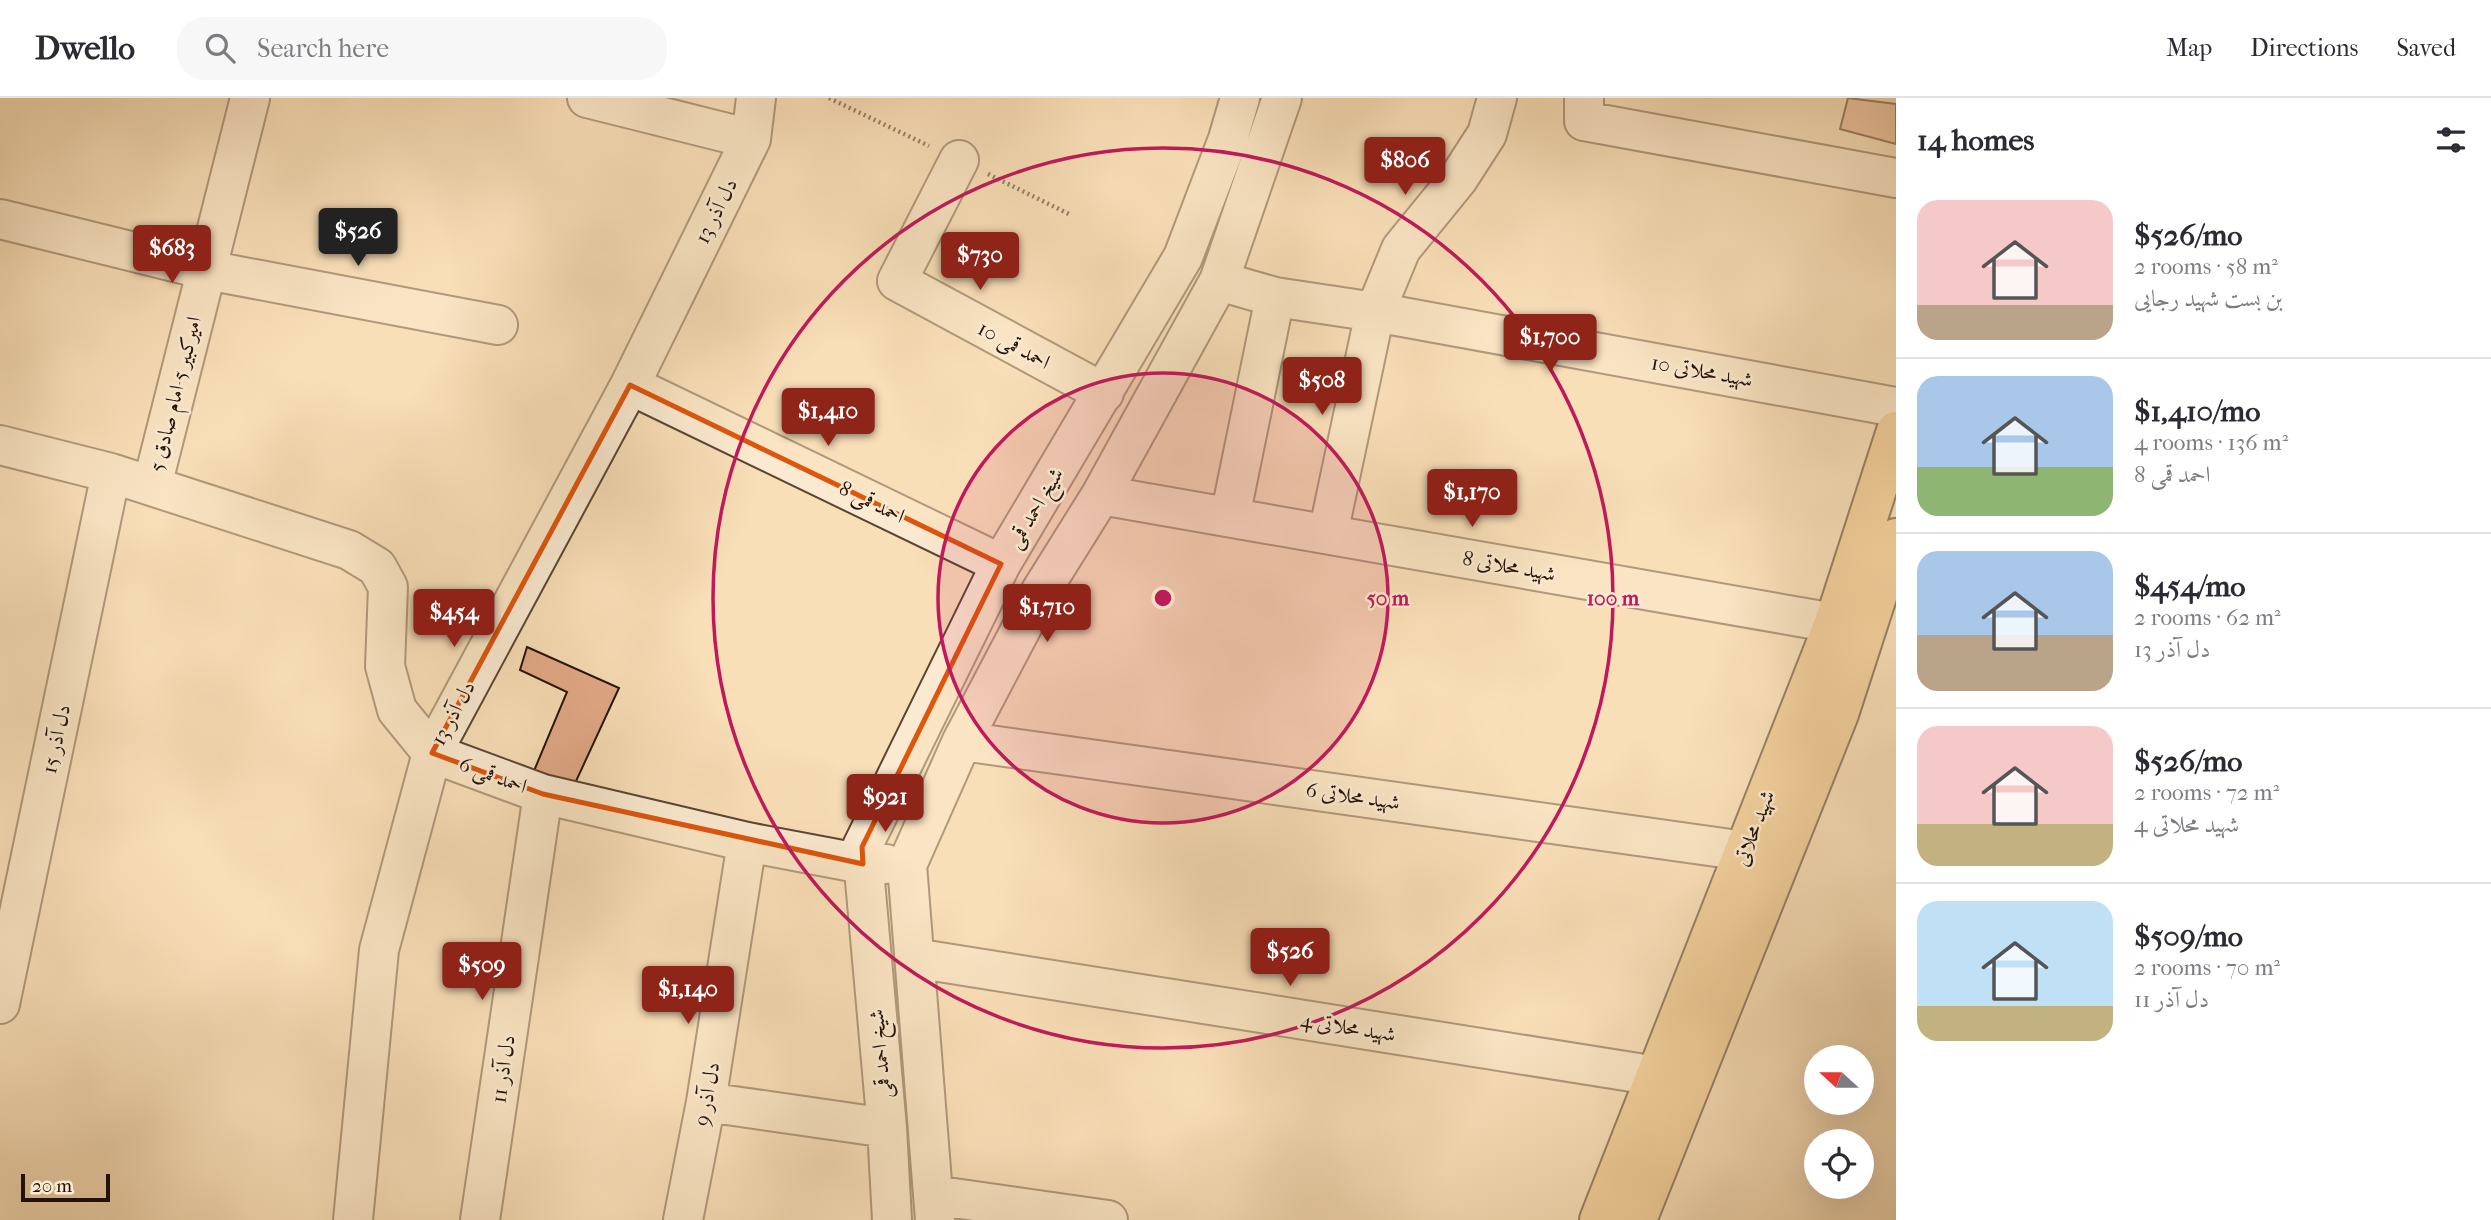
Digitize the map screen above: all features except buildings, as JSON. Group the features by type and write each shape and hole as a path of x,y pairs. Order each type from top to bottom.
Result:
{"main road":[{"name":"شهید محلاتی","path":"1599,1220 1834,623 1896,431"},
{"name":"شهید محلاتی","path":"1637,1220 1839,714 1896,538"}],"street":[{"name":"امیرکبیر 5-امام صادق 5","path":"152,486 250,98"},
{"path":"587,98 751,139"},
{"name":"دل آذر 13","path":"353,1220 379,950 432,752 630,385 751,139 757,98"},
{"name":"شیخ احمد قمی","path":"892,1220 887,1128 862,847 1001,564 1184,257 1228,139 1240,98"},
{"name":"شیخ احمد قمی","path":"934,1207 906,864 962,741 1041,591 1101,495 1219,281 1282,98"},
{"path":"1328,534 1376,312 1401,249 1458,179 1487,134 1492,99"},
{"path":"1584,110 1896,178"},
{"path":"1228,139 1266,150"},
{"name":"احمد قمی 10","path":"959,160 897,281 1104,393"},
{"path":"0,219 207,270 498,325"},
{"name":"شهید محلاتی 10","path":"1219,281 1275,297 1376,312 1896,407"},
{"path":"1230,517 1275,297"},
{"name":"احمد قمی 8","path":"630,385 1001,564"},
{"name":"احمد قمی 6","path":"0,445 152,486 349,550 377,567 388,587 385,666 397,710 432,752 543,794 747,842 863,864 906,864"},
{"name":"دل آذر 15","path":"0,1004 111,473"},
{"name":"شهید محلاتی 8","path":"1101,495 1834,623"},
{"name":"شهید محلاتی 6","path":"962,741 1745,851"},
{"name":"دل آذر 11","path":"480,1220 543,794"},
{"name":"دل آذر 9","path":"683,1220 706,1102 747,842"},
{"name":"شهید محلاتی 4","path":"914,958 1657,1076"},
{"path":"706,1102 887,1128"},
{"path":"934,1207 1108,1220"}],"highlighted area":[{"path":"630,385 1001,564 862,847 863,864 543,794 432,753"}]}
